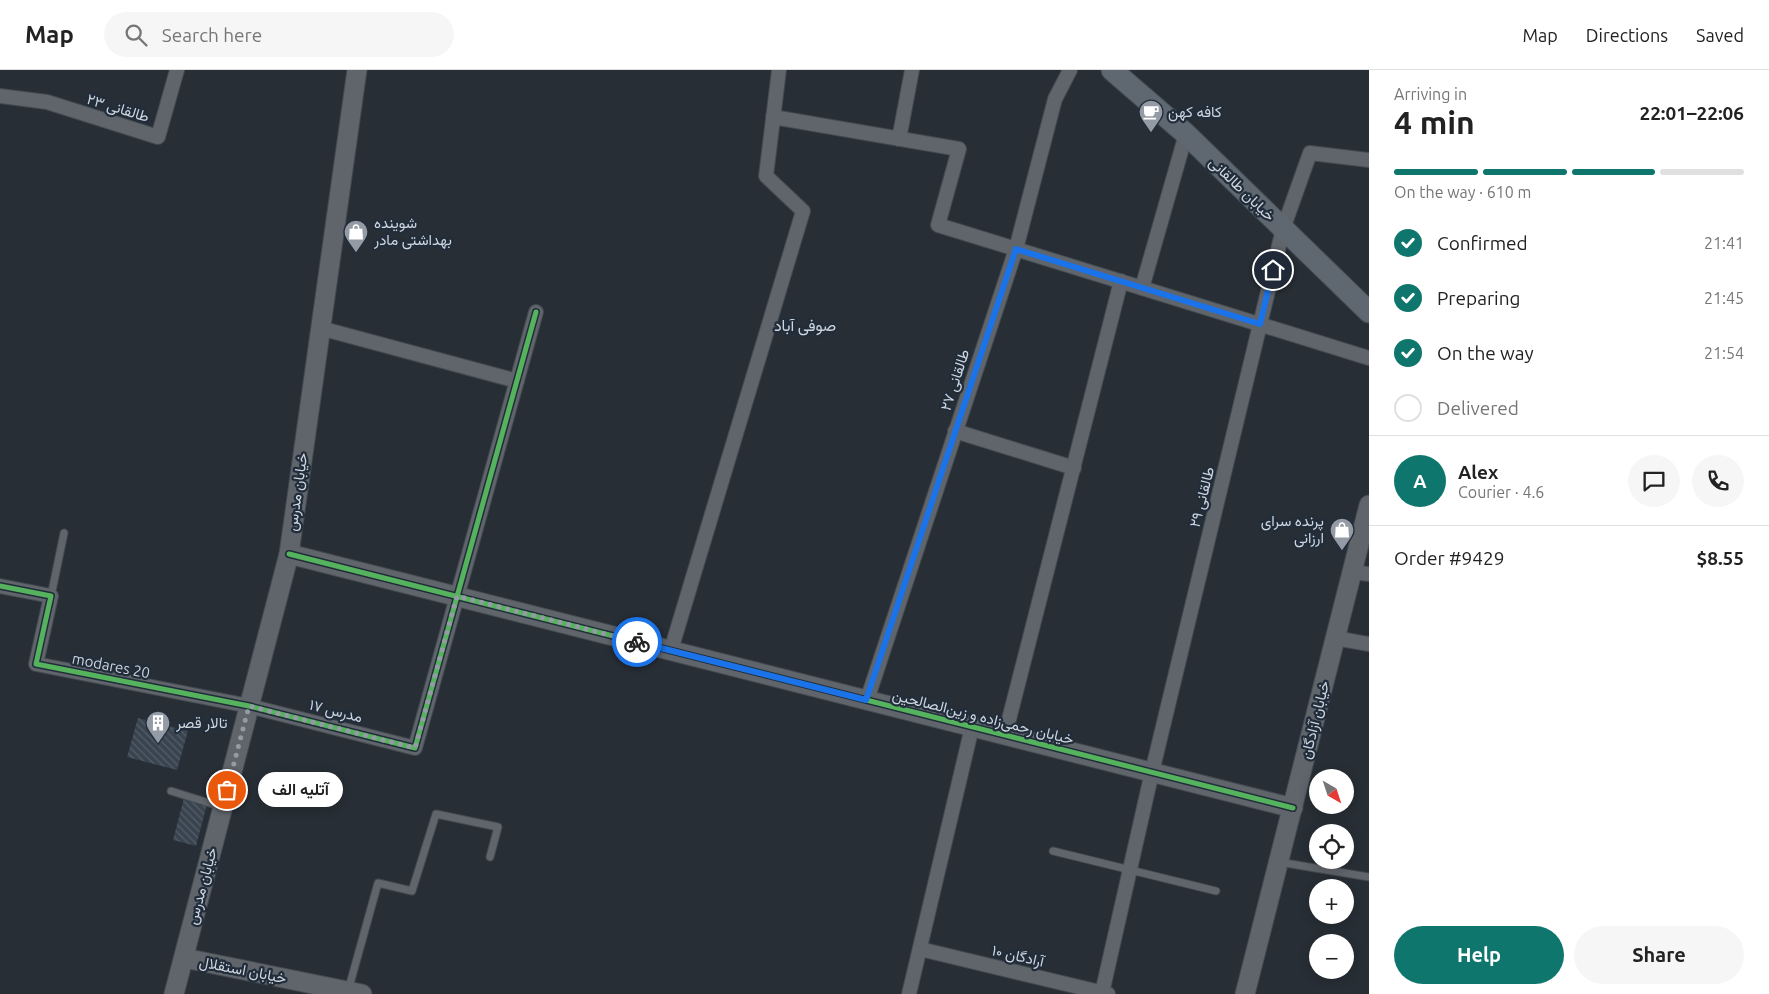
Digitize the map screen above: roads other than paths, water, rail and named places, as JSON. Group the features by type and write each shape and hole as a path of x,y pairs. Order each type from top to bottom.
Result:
{"main road":[{"name":"خیابان مدرس","path":"174,994 288,554 357,70"},
{"name":"خیابان طالقانی","path":"1112,70 1186,134 1369,312"},
{"name":"خیابان آزادگان","path":"1245,994 1335,638 1360,573 1369,505"},
{"name":"خیابان رحمی‌زاده و زین‌الصالحین","path":"288,554 1293,808"},
{"name":"خیابان استقلال","path":"184,958 355,993"}],"street":[{"name":"طالقانی ۲۳","path":"0,96 47,102 158,137 177,70"},
{"path":"671,650 803,211 766,176 779,70"},
{"path":"899,139 912,70"},
{"name":"طالقانی ۲۷","path":"866,700 1016,249 1054,99 1070,70"},
{"path":"773,117 959,149 938,225 1369,358"},
{"path":"1142,288 1186,134"},
{"name":"طالقانی ۲۹","path":"1105,993 1152,772 1283,229 1310,153 1369,160"},
{"path":"1006,735 1121,281"},
{"path":"457,596 536,312"},
{"path":"320,328 517,381"},
{"path":"955,431 1074,468"},
{"path":"0,586 51,596"},
{"name":"modares 20","path":"51,596 36,664 249,706"},
{"name":"مدرس ۱۷","path":"249,706 415,748 457,596"},
{"path":"1335,638 1369,644"},
{"path":"909,994 972,727"},
{"name":"آرادگان ۱۰","path":"920,949 1105,993"}],"lane":[{"path":"51,596 64,533"},
{"path":"171,792 223,807"},
{"path":"355,993 378,883 412,891 436,814 498,827 490,857"},
{"path":"1053,851 1216,891"},
{"path":"1279,862 1369,877"}],"place":[{"name":"کافه کهن","path":"1151,133"},
{"name":"شوینده بهداشتی مادر","path":"356,253"},
{"name":"پرنده سرای ارزانی","path":"1342,551"},
{"name":"تالار قصر","path":"158,744"},
{"name":"آتلیه الف","path":"227,790"}],"district":[{"name":"صوفی آباد","path":"805,325"}]}
